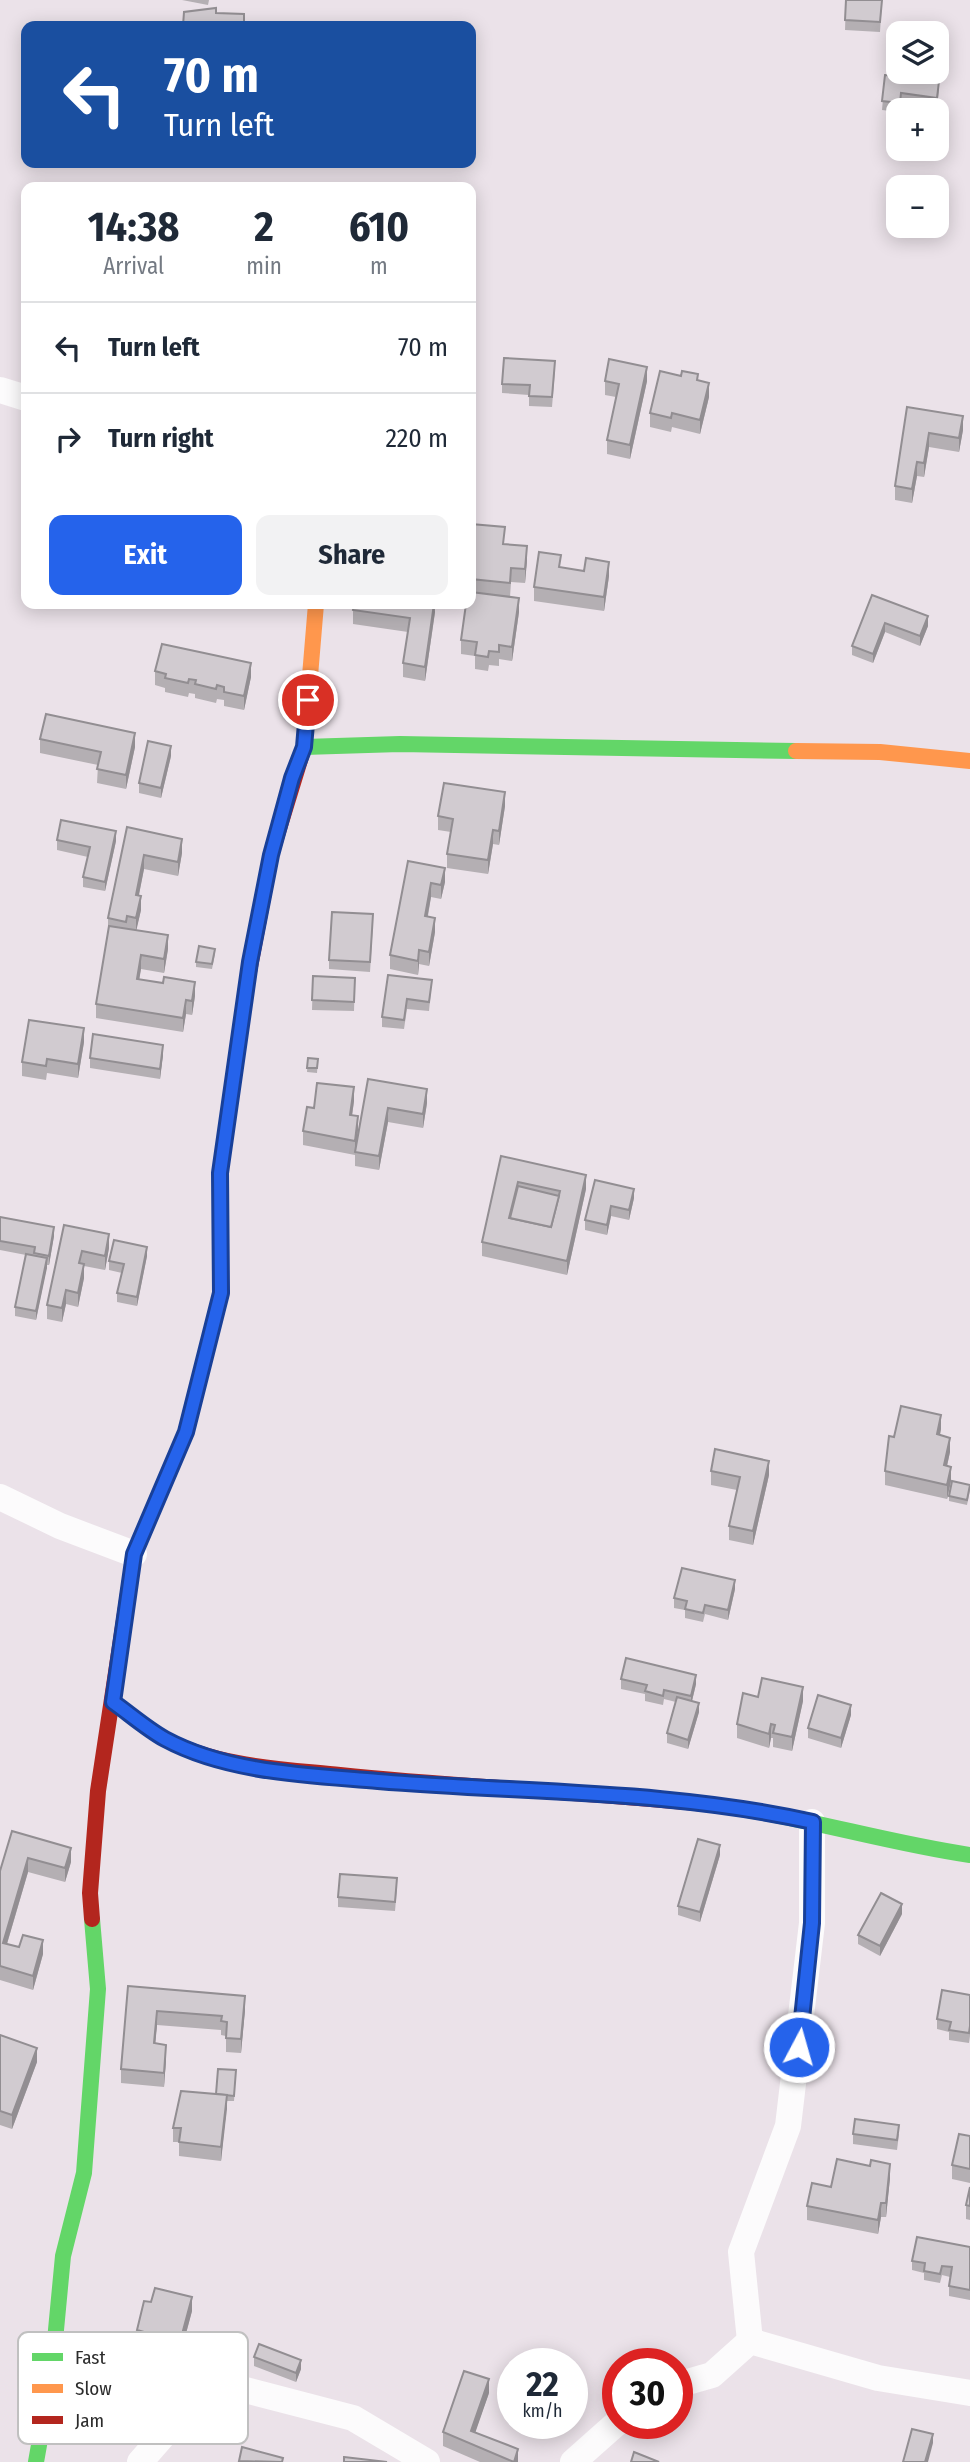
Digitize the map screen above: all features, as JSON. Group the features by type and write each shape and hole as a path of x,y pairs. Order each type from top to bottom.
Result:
{"street":[{"path":"0,390 21,396"},
{"path":"56,2332 63,2256 84,2173 98,1989 90,1893 99,1791 134,1554 186,1432 221,1293 220,1173 250,962 271,855 292,778 304,747 316,609"},
{"path":"304,747 400,744 880,752 970,761"},
{"path":"0,1497 60,1526 134,1554"},
{"path":"113,1702 165,1739 210,1756 261,1768 447,1786 606,1793 753,1809 921,1847 970,1855"},
{"path":"750,2341 741,2252 788,2126 812,1923 813,1822"},
{"path":"693,2380 712,2375 750,2341"},
{"path":"750,2341 878,2378 970,2393"},
{"path":"248,2391 353,2418 427,2462"},
{"path":"573,2462 602,2436"},
{"path":"36,2462 39,2444"},
{"path":"140,2462 156,2444"}],"building":[{"path":"846,0 882,0 880,22 845,20"},
{"path":"216,8 216,13 244,14 244,21 183,21 184,12"},
{"path":"885,75 886,84 939,84 937,98 901,93 900,98 886,98 886,101 882,101"},
{"path":"504,358 555,361 552,397 529,396 530,385 502,384"},
{"path":"609,359 647,367 630,445 607,440 619,384 605,381"},
{"path":"660,371 681,376 682,371 698,374 697,380 709,383 700,420 672,413 671,418 650,413"},
{"path":"907,407 963,416 959,438 929,433 924,463 917,462 912,489 895,486"},
{"path":"476,524 505,527 503,544 527,546 525,569 511,568 510,583 476,580"},
{"path":"539,552 561,555 559,567 584,571 586,558 609,562 604,597 534,587"},
{"path":"476,593 519,598 512,647 499,645 499,652 489,651 488,657 475,655 477,642 461,640 465,609 476,609"},
{"path":"872,595 928,616 920,636 885,623 873,654 852,646"},
{"path":"433,609 425,667 403,663 410,618 353,610"},
{"path":"162,644 251,663 244,696 224,692 224,687 217,685 216,689 195,684 196,680 189,679 188,683 165,678 166,674 155,671"},
{"path":"46,714 135,733 126,775 97,769 101,752 40,739"},
{"path":"148,741 171,746 161,788 139,783"},
{"path":"444,783 505,792 499,831 493,830 488,860 447,854 453,819 438,816"},
{"path":"61,820 116,831 105,882 83,877 90,847 57,840"},
{"path":"127,827 182,839 178,862 144,855 136,895 141,896 136,918 127,916 126,922 108,918"},
{"path":"408,861 445,868 441,885 431,883 425,916 435,918 429,952 419,950 418,961 390,955"},
{"path":"332,912 373,914 370,962 329,960"},
{"path":"109,926 168,935 164,959 141,955 137,979 163,983 164,977 195,982 192,1001 186,1000 183,1018 96,1004"},
{"path":"199,946 215,949 212,964 196,962"},
{"path":"388,975 432,980 429,1002 407,999 404,1020 382,1017"},
{"path":"313,976 355,978 354,1002 312,1000"},
{"path":"29,1020 84,1028 78,1064 47,1059 46,1066 22,1062"},
{"path":"93,1034 163,1045 160,1069 90,1058"},
{"path":"308,1058 318,1059 317,1068 307,1068"},
{"path":"368,1079 427,1089 423,1114 388,1108 379,1156 355,1152"},
{"path":"317,1083 354,1087 350,1115 358,1116 355,1141 303,1131 307,1107 314,1108"},
{"path":"501,1156 586,1175 567,1261 482,1242","holes":["518,1182 560,1191 551,1227 509,1218"]},
{"path":"595,1180 634,1189 629,1210 611,1206 607,1225 585,1220"},
{"path":"518,1186 559,1196 551,1227 510,1218"},
{"path":"0,1217 54,1227 49,1256 34,1253 35,1247 0,1241"},
{"path":"64,1225 109,1234 105,1256 82,1251 79,1263 84,1264 78,1293 66,1290 62,1308 47,1305"},
{"path":"114,1240 147,1247 137,1297 117,1293 124,1264 109,1261"},
{"path":"26,1254 47,1258 36,1311 15,1307"},
{"path":"901,1406 941,1415 937,1434 950,1438 944,1465 951,1467 947,1485 885,1471 889,1436 894,1437"},
{"path":"715,1449 769,1461 753,1531 729,1526 740,1477 711,1471"},
{"path":"952,1481 970,1485 967,1500 949,1496"},
{"path":"682,1568 735,1580 728,1610 705,1605 703,1613 685,1609 687,1601 674,1598"},
{"path":"626,1658 696,1675 691,1696 664,1690 663,1696 645,1691 647,1685 621,1679"},
{"path":"762,1678 803,1687 792,1737 773,1733 775,1725 771,1724 769,1734 737,1724 743,1693 758,1697"},
{"path":"818,1695 851,1705 841,1738 808,1728"},
{"path":"677,1697 699,1703 688,1740 667,1733"},
{"path":"12,1831 71,1848 65,1868 28,1858 3,1943 19,1947 23,1935 43,1940 33,1976 0,1966 0,1871"},
{"path":"698,1839 720,1845 700,1912 678,1906"},
{"path":"340,1874 397,1878 395,1902 338,1897"},
{"path":"881,1893 902,1904 880,1946 858,1935"},
{"path":"128,1986 245,1996 241,2039 226,2038 227,2022 221,2021 222,2016 157,2011 154,2043 166,2045 164,2073 121,2069"},
{"path":"942,1990 970,1995 969,2033 949,2030 951,2022 937,2019"},
{"path":"0,2035 37,2048 12,2115 0,2111"},
{"path":"218,2069 236,2070 234,2096 216,2094"},
{"path":"181,2091 227,2095 221,2147 179,2142 181,2128 173,2128"},
{"path":"855,2119 899,2125 897,2140 853,2134"},
{"path":"959,2134 970,2136 970,2169 952,2165"},
{"path":"837,2159 870,2166 871,2160 890,2164 886,2203 881,2203 878,2220 807,2206 812,2183 831,2187"},
{"path":"970,2187 970,2206 966,2205"},
{"path":"917,2237 970,2247 970,2290 949,2286 952,2267 942,2266 940,2274 924,2271 925,2263 912,2261"},
{"path":"155,2288 192,2297 183,2332 137,2330 144,2301 151,2302"},
{"path":"259,2344 301,2360 296,2373 254,2357"},
{"path":"464,2371 489,2379 471,2431 518,2449 514,2462 443,2432"},
{"path":"912,2429 933,2434 925,2462 903,2462"},
{"path":"242,2447 283,2458 282,2462 239,2461"},
{"path":"634,2452 659,2462 631,2462"},
{"path":"344,2457 387,2462 344,2462"}],"traffic: fast":[{"path":"304,747 400,744 796,751"},
{"path":"158,1497 186,1432 221,1293 220,1173 246,988"},
{"path":"705,1804 772,1814 970,1855"},
{"path":"56,2332 63,2256 84,2173 98,1989 92,1919"},
{"path":"36,2462 39,2444"}],"traffic: slow":[{"path":"307,712 316,609"},
{"path":"796,751 880,752 970,761"}],"traffic: jam":[{"path":"246,988 271,855 304,747 307,712"},
{"path":"92,1919 90,1893 98,1791 134,1554 158,1497"},
{"path":"113,1702 165,1739 206,1756 250,1765 386,1779 705,1804"}],"route":[{"path":"308,700 304,747 292,778 271,855 250,962 220,1173 221,1293 186,1432 134,1554 113,1702 165,1739 210,1756 261,1768 311,1775 447,1786 606,1793 753,1809 813,1822 812,1923 799,2047"}]}
